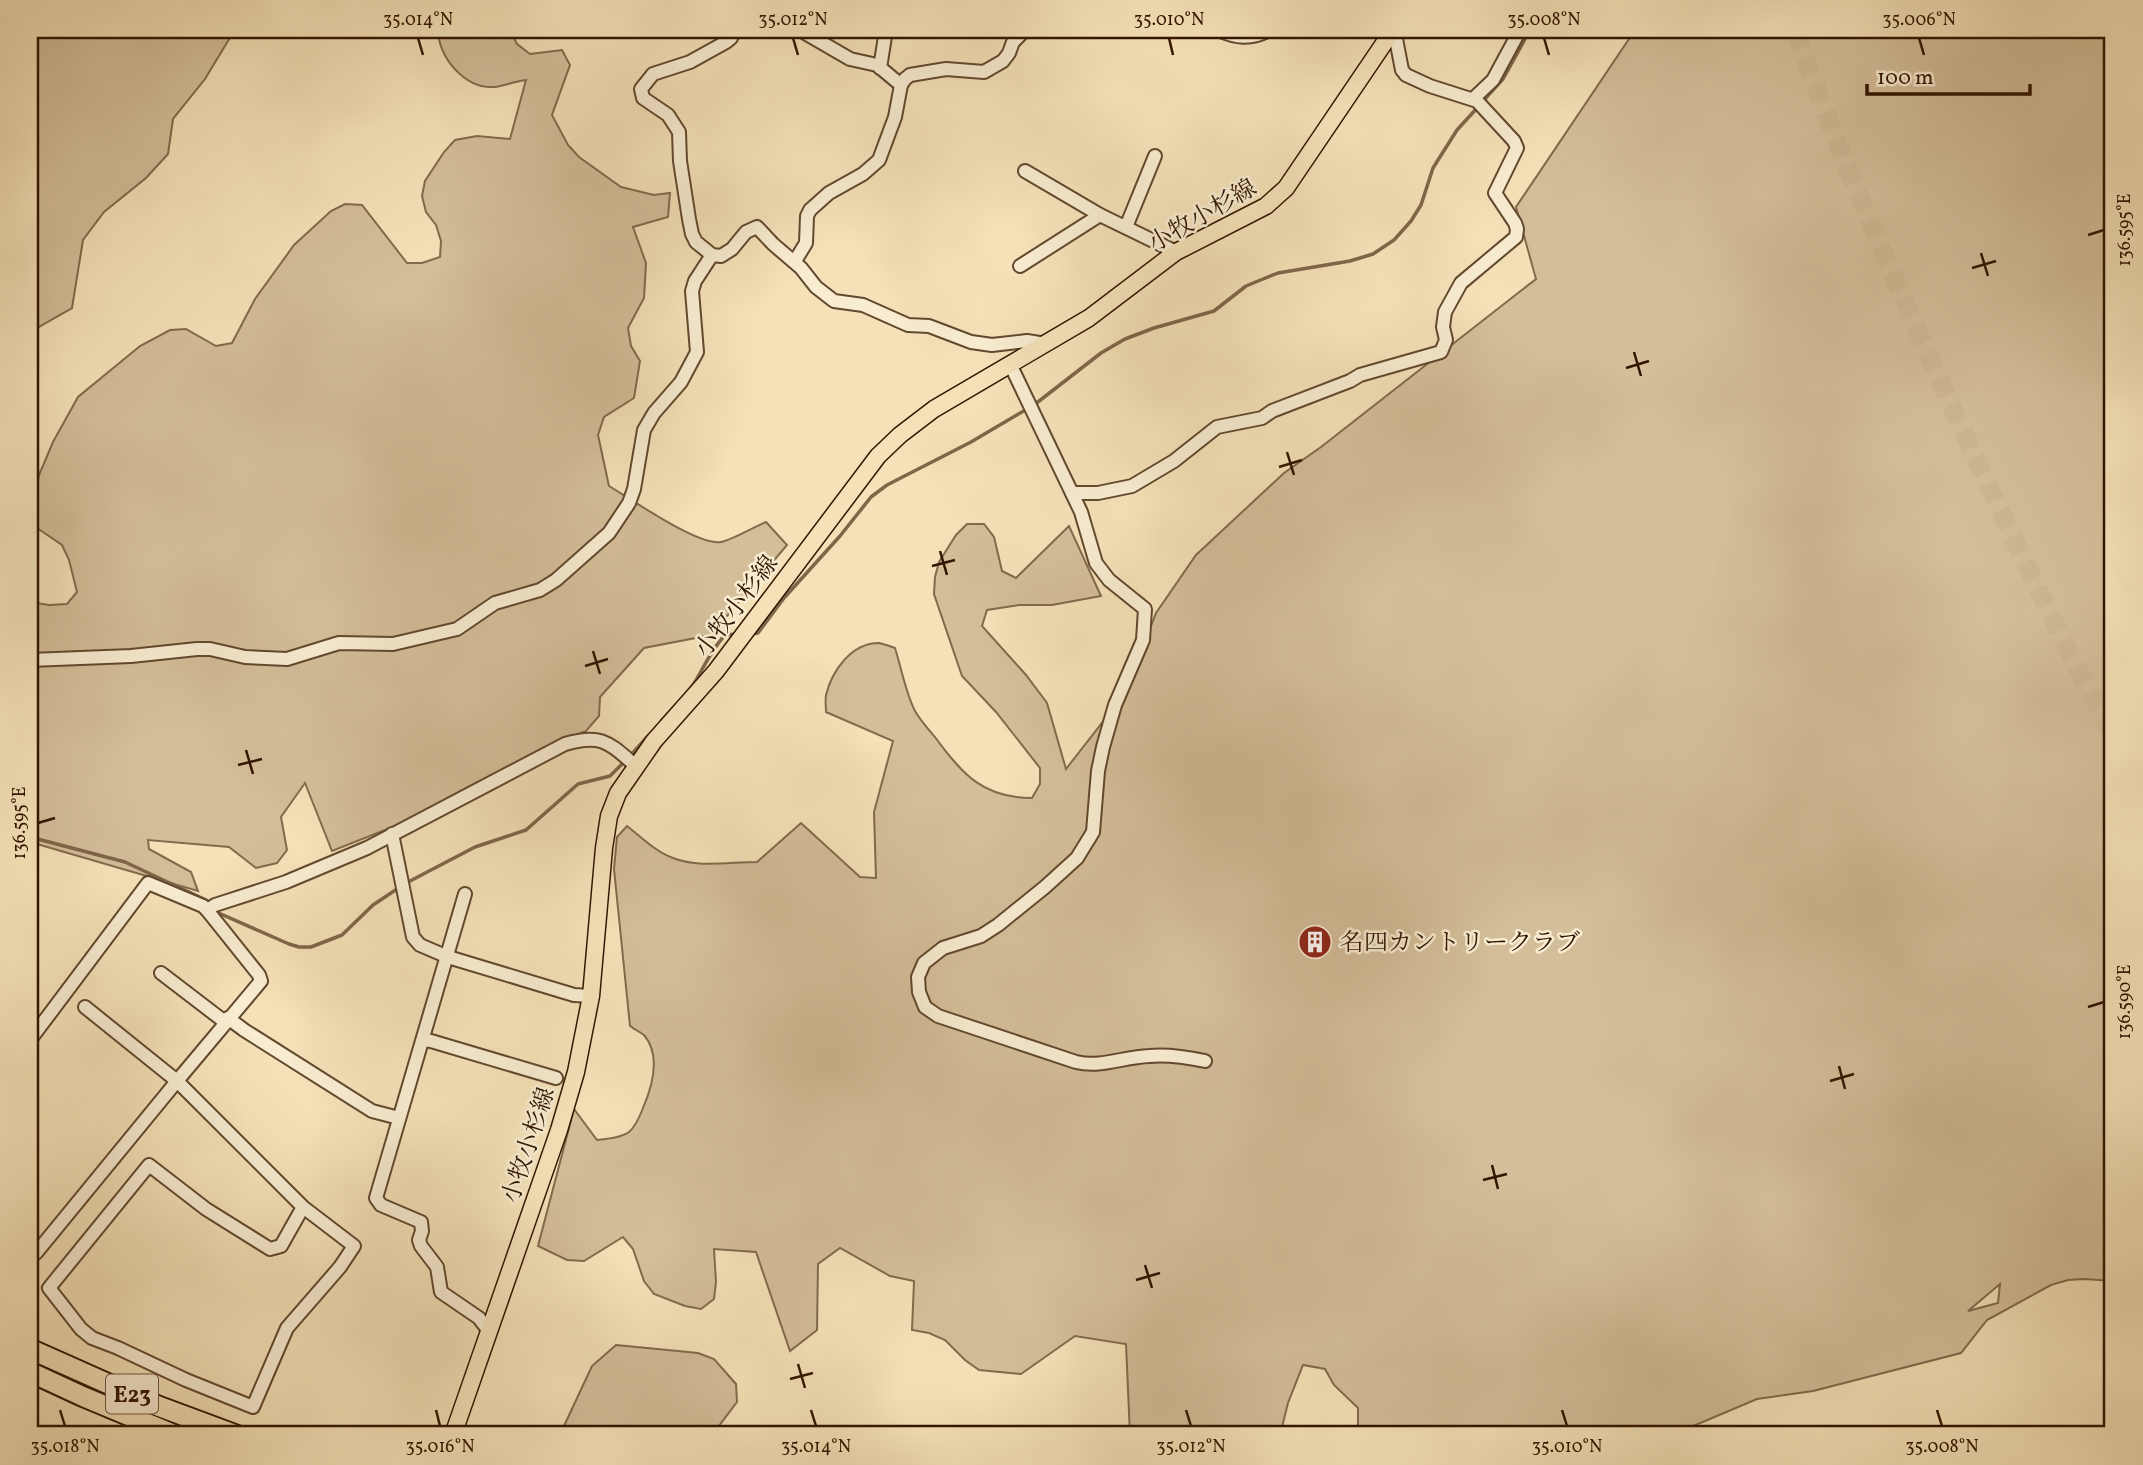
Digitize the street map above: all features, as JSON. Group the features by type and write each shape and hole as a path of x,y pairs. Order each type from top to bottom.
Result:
{"highway":[{"path":"30,1340 98,1380"},
{"name":"E23","path":"30,1349 158,1406 236,1435"},
{"name":"E23","path":"30,1372 84,1398 175,1435"}],"main road":[{"name":"小牧小杉線","path":"453,1435 559,1130 584,1042 609,816 634,765 738,641 886,449 900,435 934,409 1089,318 1176,252 1266,206 1286,188 1391,31"}],"street":[{"path":"733,30 731,38 726,42 690,62 653,74 641,89 643,98 668,115 679,132 680,161 690,229 696,242 712,255 721,256 733,249 746,232 757,227 781,252 794,261 816,287 834,301 863,305 908,324 929,327 971,342 992,345 1027,341 1046,344"},
{"path":"800,30 850,59 880,68 901,85"},
{"path":"880,68 886,30"},
{"path":"794,261 806,243 807,216 810,210 828,193 863,174 879,160 895,117 901,85 910,75 954,69 978,73 992,68 1003,61 1013,42 1026,30"},
{"path":"1218,30 1242,37 1260,35 1269,30"},
{"path":"1478,102 1520,30"},
{"path":"1072,493 1098,493 1132,486 1174,461 1217,427 1262,418 1272,411 1360,375 1441,352 1446,340 1443,327 1445,312 1461,283 1515,241 1515,223 1495,193 1517,150 1517,144 1478,102 1406,75 1402,70 1396,39 1391,31"},
{"path":"1126,228 1156,156"},
{"path":"1025,172 1100,215 1176,252"},
{"path":"1020,267 1100,215"},
{"path":"30,660 131,656 197,649 210,649 245,657 287,659 339,643 393,644 457,629 495,603 540,590 556,580 609,533 629,503 644,430 654,413 681,382 698,348 692,291 695,281 712,255"},
{"path":"1010,364 1081,512 1096,563 1109,580 1144,609 1143,640 1115,705 1098,771 1093,832 1077,858 998,925 981,936 943,948 924,963 918,977 919,992 925,1007 938,1016 1091,1066 1146,1056 1171,1055 1205,1061"},
{"path":"30,1040 148,883 210,908 307,874 367,848 565,744 583,739 598,739 634,765"},
{"path":"393,834 414,937 420,945 448,957 574,995 591,996"},
{"path":"465,894 376,1198 378,1203 421,1222 420,1243 438,1267 441,1292 479,1318 489,1331"},
{"path":"30,1250 36,1253 259,983 261,979 210,908"},
{"path":"161,973 226,1020 363,1105 379,1114 399,1118"},
{"path":"85,1007 177,1081 303,1207 354,1246 340,1267 287,1328 253,1406 92,1338 81,1329 48,1287 149,1166 206,1209 270,1249 281,1246 303,1207"},
{"path":"423,1040 556,1078"}],"shaded area":[{"path":"30,30 248,30 231,36 205,79 173,119 168,154 146,178 104,212 83,240 72,308 30,332"},
{"path":"438,30 510,30 517,44 530,54 562,50 570,65 552,115 568,145 579,157 621,187 654,195 670,193 668,217 633,227 646,263 644,298 628,328 631,346 640,361 634,398 604,417 598,435 609,486 697,537 710,541 726,541 766,522 787,545 711,635 644,648 600,697 599,716 586,731 543,748 423,815 332,851 305,783 281,817 287,850 277,863 256,868 229,847 148,840 149,849 191,872 198,891 30,842 30,602 67,604 77,592 69,560 62,545 34,526 31,509 39,475 53,442 78,397 140,346 170,330 186,329 216,346 232,343 255,299 294,245 331,211 345,204 362,205 407,263 422,263 440,257 441,241 436,225 426,212 422,196 425,181 455,140 477,136 510,139 526,80 494,87 473,83 448,60 439,40"},
{"name":"名四カントリークラブ","path":"1635,30 2113,30 2113,1281 2068,1280 2051,1285 1987,1320 1961,1353 1813,1391 1757,1399 1672,1435 1358,1435 1358,1408 1334,1385 1325,1369 1303,1365 1288,1403 1280,1435 1130,1435 1126,1344 1075,1336 1021,1374 979,1370 945,1340 912,1330 914,1281 890,1276 840,1248 818,1264 817,1330 790,1351 756,1252 714,1249 714,1299 701,1309 654,1294 644,1281 633,1249 623,1237 584,1261 567,1260 538,1246 574,1109 597,1140 622,1136 638,1121 654,1072 653,1052 649,1043 644,1035 630,1026 614,869 617,837 627,826 667,855 693,863 714,864 757,862 801,823 860,877 876,878 874,812 893,741 826,712 826,695 844,660 860,648 879,643 895,648 915,711 965,773 1000,794 1032,798 1040,784 1040,768 996,712 962,676 934,594 939,562 956,535 967,524 984,524 994,537 1002,571 1016,578 1069,526 1101,596 1052,605 1019,605 987,610 982,626 1047,703 1066,769 1126,692 1156,613 1196,555 1284,473 1536,279 1516,207","holes":["2000,1284 1998,1303 1968,1311"]},
{"path":"616,1345 698,1353 714,1359 736,1384 737,1402 712,1435 565,1435 564,1426 592,1366"}],"waterway":[{"path":"1483,101 1503,79 1530,30"},
{"path":"1034,405 1101,353 1125,339 1214,311 1246,286 1278,273 1350,261 1373,254 1394,240 1421,205 1433,168 1457,130 1478,107"},
{"path":"752,634 758,633 784,598 871,497 887,485 971,442 1027,409"},
{"path":"662,720 692,687 725,635 737,634"},
{"path":"630,756 648,736"},
{"path":"410,881 475,847 526,830 578,784 610,776 624,762"},
{"path":"30,837 125,862 206,900 209,904"},
{"path":"214,911 289,944 311,947 342,935 373,905 397,889"}],"tunnel":[{"path":"1795,30 1860,198 1932,363 2065,644 2113,735"}],"place":[{"name":"名四カントリークラブ","path":"1315,942"}]}
